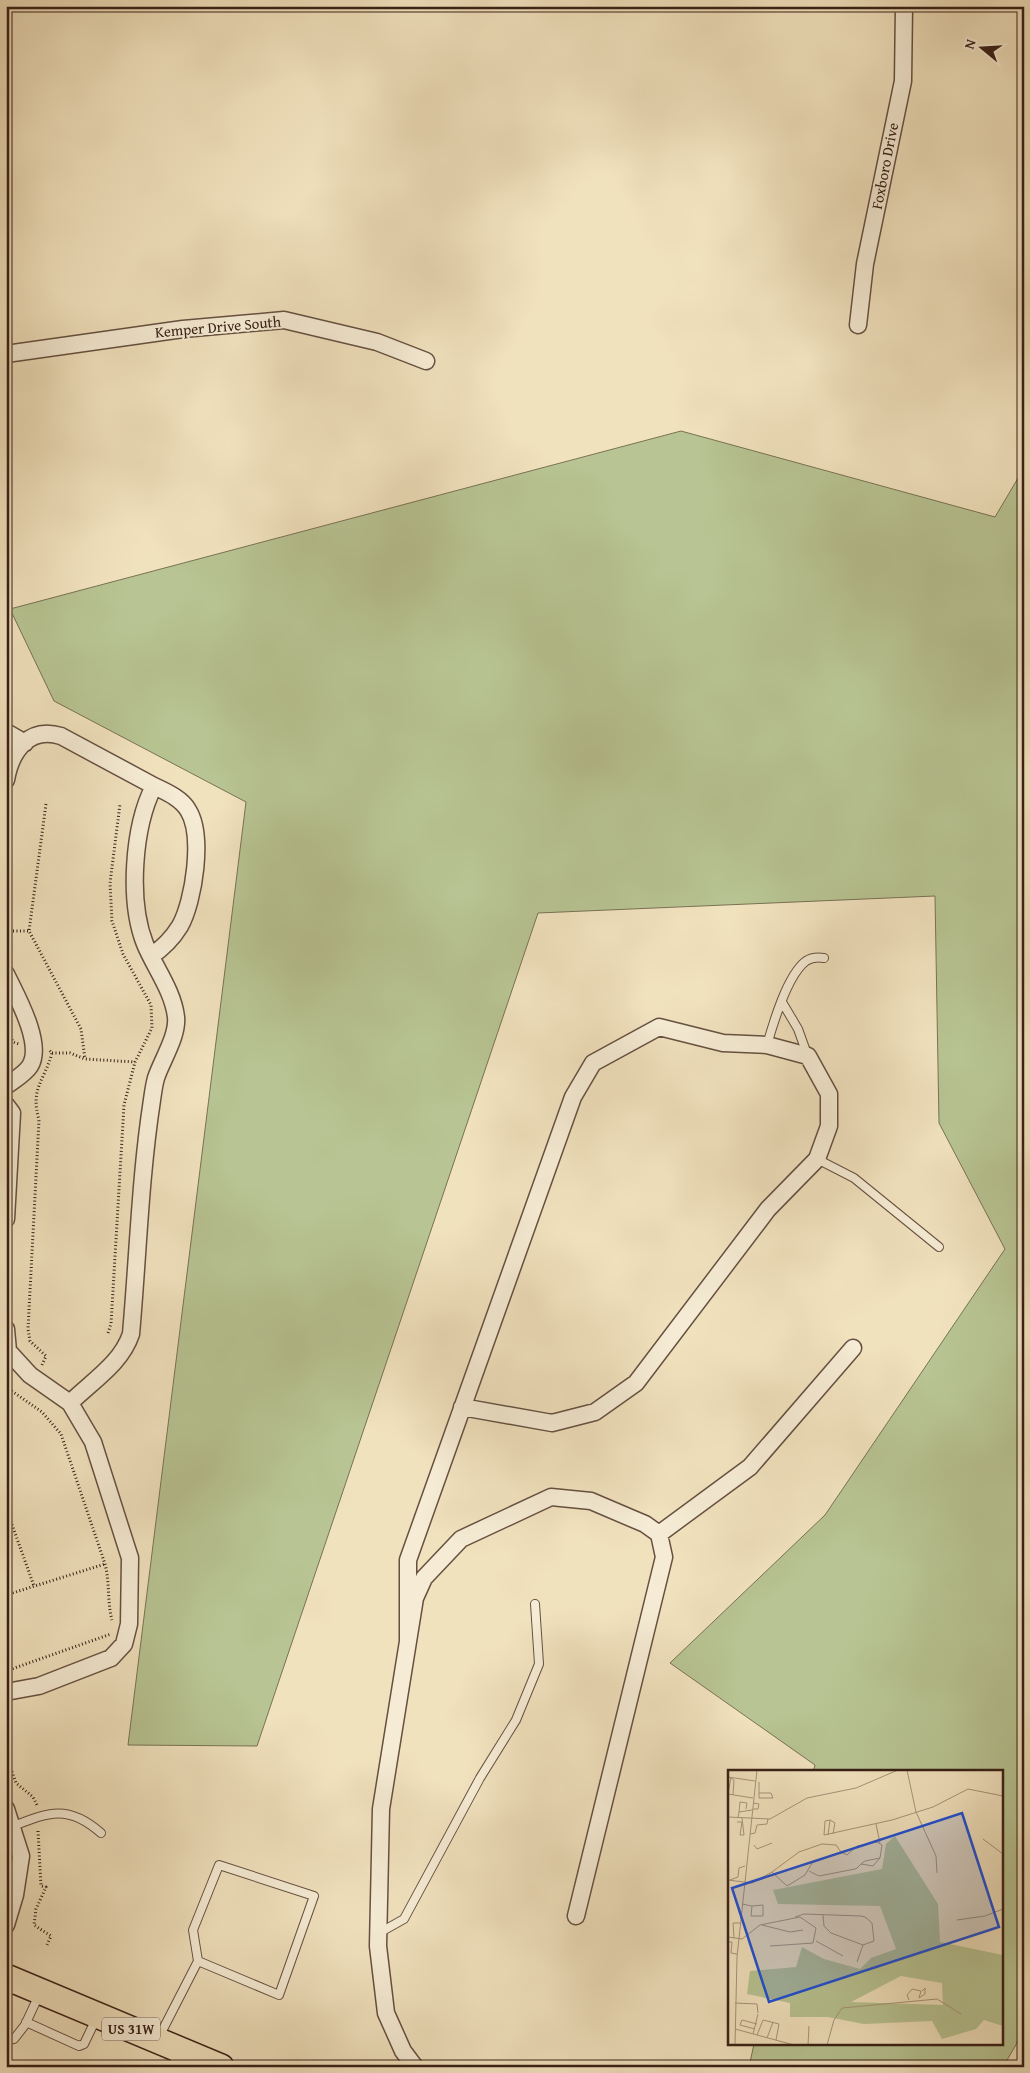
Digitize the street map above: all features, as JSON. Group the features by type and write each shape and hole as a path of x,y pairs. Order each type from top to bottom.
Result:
{"main road":[{"name":"US 31W","path":"6,1977 98,2014 170,2053 221,2067"}],"street":[{"name":"Foxboro Drive","path":"858,325 866,264 903,81 904,6"},
{"name":"Kemper Drive South","path":"6,354 183,329 284,320 378,342 426,361"},
{"path":"6,732 25,742"},
{"path":"6,780 9,764 18,747 25,742 50,732 61,736 175,797 188,808 194,822 196,861 189,904 180,925 166,946 151,956"},
{"path":"70,1403 119,1359 126,1349 131,1334 147,1134 155,1080 172,1037 176,1019 173,1003 136,918 134,884 145,802 154,786"},
{"path":"6,974 30,1026 35,1052 30,1065 6,1086"},
{"path":"408,1640 408,1560 462,1407 572,1098 593,1063 660,1027 723,1043 768,1046 808,1056 829,1094 829,1126 817,1159 768,1209 636,1383 595,1412 552,1423 462,1407"},
{"path":"6,1105 12,1112 6,1219"},
{"path":"6,1329 8,1351 30,1375 70,1403 93,1442 130,1558 129,1624 124,1644 111,1658 39,1686 6,1692"},
{"path":"659,1534 750,1467 853,1348"},
{"path":"415,2067 403,2051 386,2013 379,1933 381,1809 415,1598 424,1578 461,1539 551,1497 591,1501 645,1524 659,1534 664,1557 576,1916"},
{"path":"6,1809 20,1856 15,1895 6,1925"}],"lane":[{"path":"768,1046 782,1002 797,972 806,961 817,957 824,958"},
{"path":"782,1002 798,1029 808,1056"},
{"path":"817,1159 854,1178 939,1247"},
{"path":"379,1933 404,1919 480,1778 516,1720 540,1664 535,1604"},
{"path":"11,1827 45,1814 70,1815 85,1819 101,1833"},
{"path":"170,2053 198,1961 194,1930 219,1865 314,1896 280,1995 198,1961"},
{"path":"6,2040 14,2038 26,2022 41,1991"},
{"path":"26,2022 79,2046 84,2044 98,2014"}],"path":[{"path":"46,804 28,931 81,1030 85,1059"},
{"path":"108,1333 111,1324 124,1105 134,1062 152,1028 151,1006 124,954 112,921 110,883 120,804"},
{"path":"6,931 28,931"},
{"path":"46,1047 52,1053 70,1053 85,1059 134,1062"},
{"path":"41,1367 46,1356 30,1341 28,1329 39,1120 34,1103 36,1090 48,1069 52,1053"},
{"path":"6,1387 42,1412 61,1434 105,1564 110,1582 108,1606 114,1623"},
{"path":"6,1508 34,1586"},
{"path":"6,1595 105,1564"},
{"path":"6,1672 116,1632"},
{"path":"6,1755 16,1783 33,1797 39,1810"},
{"path":"38,1831 41,1886 46,1887 36,1909 34,1925 52,1936 47,1945"}],"green space":[{"path":"681,431 995,517 1024,468 1024,2031 1003,2067 749,2067 754,2046 1002,2046 1002,1770 814,1770 815,1765 670,1663 825,1515 1005,1249 939,1123 935,896 538,913 257,1746 128,1745 246,802 54,701 10,609"}]}
